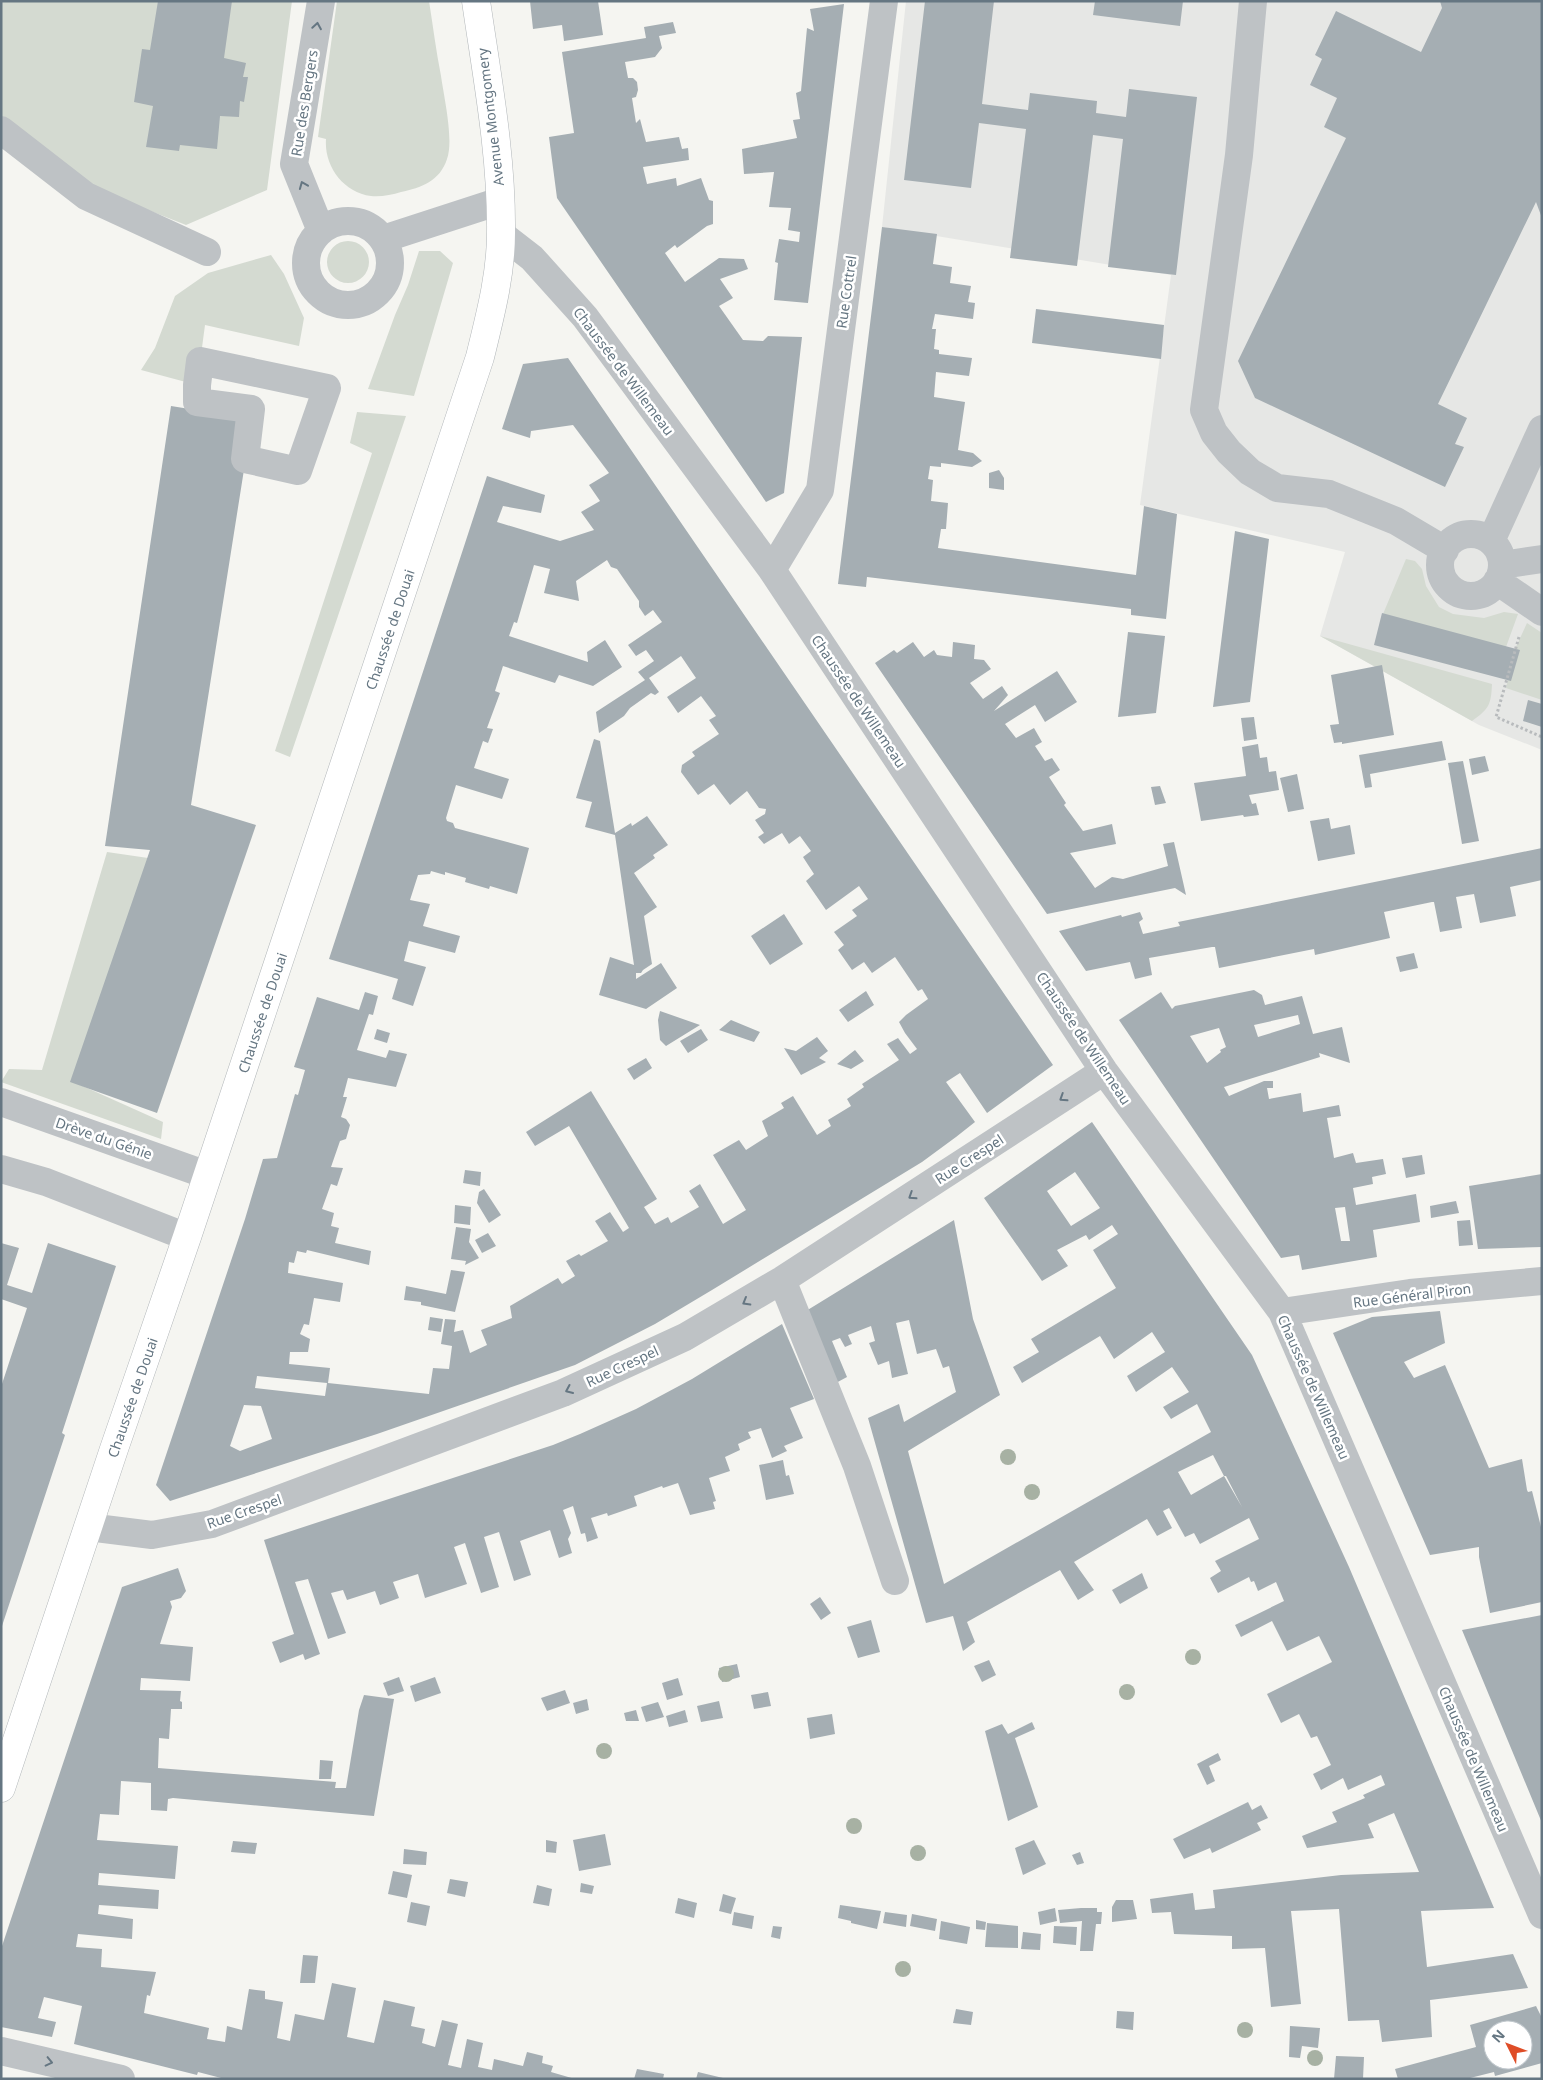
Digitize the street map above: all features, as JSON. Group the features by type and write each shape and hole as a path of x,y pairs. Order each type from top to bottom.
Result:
{"main road":[{"name":"Avenue Montgomery","path":"476,1 489,90 502,234"},
{"name":"Chaussée de Douai","path":"2,1780 187,1237 480,357 495,297 502,234"}],"street":[{"name":"Rue des Bergers","path":"321,1 294,164 321,231"},
{"name":"Rue Cottrel","path":"772,570 820,490 884,1"},
{"path":"1253,1 1239,155 1204,410 1214,433 1224,446 1250,472 1277,488 1329,494 1396,521 1445,550"},
{"path":"1,130 86,196 207,252"},
{"path":"383,239 500,201"},
{"path":"347,221 361,223 373,229 383,239 390,252 391,265 388,279 381,291 371,300 359,305 344,306 330,302 318,294 310,283 306,268 306,254 312,241 321,231 333,224 347,221"},
{"name":"Chaussée de Willemeau","path":"502,234 532,258 585,316 772,570 1104,1071 1282,1312 1542,1916"},
{"path":"200,361 327,388 298,472 245,459 251,409 197,402 200,361"},
{"path":"1491,541 1542,429"},
{"path":"1471,534 1491,541 1501,556 1500,573 1490,589 1481,594 1465,595 1451,588 1441,570 1441,560 1445,550 1460,536 1471,534"},
{"path":"1500,573 1542,559"},
{"path":"1500,573 1536,608"},
{"name":"Rue Crespel","path":"88,1527 152,1535 212,1524 563,1393 686,1337 782,1280 1104,1071"},
{"name":"Drève du Génie","path":"1,1102 207,1175"},
{"path":"1,1169 46,1182 187,1237"},
{"path":"782,1280 857,1466 895,1581"},
{"name":"Rue Général Piron","path":"1282,1312 1410,1293 1542,1281"},
{"path":"1,2051 121,2079"}],"path":[{"path":"1536,608 1496,717 1542,737"}],"shaded area":[{"path":"1,1 292,1 267,190 186,225 95,189 1,117"},
{"path":"337,1 429,1 446,106 449,151 440,173 422,186 390,195 371,196 361,194 344,183 332,168 328,159 326,139 318,137"},
{"path":"906,1 1542,1 1542,750 1479,725 1320,636 1345,552 1140,505 1171,275 882,227"},
{"path":"348,241 363,247 369,262 363,277 348,283 333,277 327,262 333,247"},
{"path":"419,251 440,251 453,263 414,396 368,389 408,285"},
{"path":"271,255 284,274 304,318 299,346 205,325 197,385 141,370 155,348 175,296 208,273"},
{"path":"357,412 406,416 290,757 275,751 372,453 350,443"},
{"path":"1406,559 1415,561 1422,569 1426,586 1439,607 1453,614 1484,618 1504,612 1518,614 1506,647 1383,614"},
{"path":"1527,623 1542,633 1542,700 1506,688 1515,649"},
{"path":"1320,636 1492,684 1490,702 1486,710 1472,721"},
{"path":"107,852 155,859 76,1083 163,1122 161,1139 1,1082 9,1069 42,1070"}],"building":[{"path":"158,1 232,1 224,58 246,63 243,77 248,77 244,102 240,101 239,117 220,116 217,149 180,145 179,151 146,147 153,106 134,102 142,49 150,50"},
{"path":"530,1 598,1 603,35 564,41 562,25 533,29"},
{"path":"925,1 994,1 982,104 1028,110 1030,93 1097,101 1096,113 1126,117 1129,89 1197,97 1176,275 1108,267 1123,139 1093,135 1077,266 1010,258 1026,129 979,123 971,188 904,180"},
{"path":"1095,1 1183,1 1180,26 1093,15"},
{"path":"1440,1 1542,1 1542,218 1536,202 1438,404 1467,418 1455,444 1464,447 1445,487 1255,398 1238,361 1346,138 1324,127 1337,98 1310,85 1322,59 1315,55 1336,11 1421,52 1442,8"},
{"path":"844,4 808,303 774,300 778,263 775,262 779,239 799,242 800,232 788,230 791,208 769,207 774,172 744,174 742,149 797,138 793,120 800,119 796,93 801,91 807,28 814,31 810,9"},
{"path":"673,22 676,33 659,36 662,48 655,57 625,62 628,78 633,78 637,82 638,90 636,97 632,98 636,123 640,119 646,142 679,137 682,149 688,148 689,160 643,167 647,184 676,178 677,186 701,178 709,200 713,201 713,224 707,226 677,248 675,245 665,253 685,282 719,258 744,259 748,269 720,279 733,298 719,306 743,340 763,341 768,336 802,337 784,493 766,502 557,198 549,137 574,133 562,52 646,38 644,27"},
{"path":"882,227 937,234 933,264 952,267 950,283 971,286 968,302 975,303 973,319 935,314 932,329 936,329 934,349 939,350 939,354 972,358 969,376 936,372 934,397 965,402 958,450 973,453 982,461 972,467 941,463 941,467 930,466 928,479 933,480 931,501 948,503 946,529 941,529 938,548 1136,575 1144,506 1177,514 1166,619 1131,615 1131,609 867,577 866,587 838,584"},
{"path":"1036,309 1164,325 1161,359 1032,343"},
{"path":"568,358 1053,1065 987,1113 960,1073 946,1082 975,1122 956,1137 922,1162 712,1290 655,1324 575,1365 377,1434 170,1501 156,1485 245,1219 263,1159 277,1158 295,1094 298,1095 305,1070 294,1067 317,997 359,1010 365,992 378,996 373,1015 369,1014 357,1050 386,1058 389,1050 407,1054 396,1087 348,1078 343,1097 347,1097 341,1117 346,1119 350,1125 346,1139 340,1141 331,1167 343,1168 337,1186 331,1184 322,1209 334,1213 331,1226 339,1228 335,1243 371,1251 369,1265 307,1250 306,1253 297,1251 294,1263 289,1262 288,1273 343,1283 340,1302 314,1298 309,1325 304,1324 300,1334 310,1339 308,1352 290,1352 289,1364 330,1368 328,1383 429,1394 433,1368 449,1369 452,1346 441,1344 445,1319 456,1320 454,1332 463,1330 470,1353 487,1345 481,1330 512,1318 510,1306 558,1278 562,1284 575,1276 566,1261 579,1254 581,1256 608,1241 595,1221 610,1212 623,1232 629,1228 569,1126 535,1146 526,1132 591,1091 657,1199 644,1207 655,1224 668,1217 671,1223 699,1207 689,1191 700,1184 723,1224 746,1210 713,1155 739,1140 746,1150 768,1136 762,1121 784,1108 781,1103 793,1096 817,1135 831,1126 828,1120 851,1106 847,1099 864,1087 862,1084 899,1060 887,1044 898,1038 910,1054 917,1049 899,1022 928,999 922,989 918,991 895,957 872,973 864,962 852,970 838,950 844,945 834,932 857,916 852,910 868,899 859,886 826,910 806,881 814,874 803,857 811,851 800,836 789,844 782,833 764,844 758,837 764,833 755,820 765,814 766,809 759,808 747,791 730,805 714,784 698,795 681,772 682,765 695,756 692,752 719,734 709,720 716,716 701,696 678,713 667,697 696,678 681,656 649,678 659,692 655,695 651,693 630,708 624,716 599,733 596,712 645,680 638,672 654,661 646,650 636,656 628,645 662,622 653,610 645,616 639,607 639,601 617,569 611,567 607,560 576,581 579,601 544,593 550,569 534,565 517,623 514,622 509,636 588,662 587,652 605,640 622,667 593,686 559,675 555,683 503,666 495,691 500,693 487,728 493,729 488,743 483,741 474,768 509,779 502,799 456,785 446,818 447,821 453,823 455,828 529,848 517,894 490,886 489,889 465,882 466,878 445,872 445,875 431,871 430,874 418,875 410,900 430,904 423,926 460,936 455,953 409,941 404,961 426,967 413,1006 392,999 398,979 329,959 487,476 545,495 541,513 503,506 497,522 560,541 594,530 581,512 600,501 589,485 609,473 573,425 531,431 530,438 502,429 523,364","holes":["257,1376 327,1383 325,1396 255,1388","244,1405 261,1406 272,1439 240,1451 230,1446"]},
{"path":"171,406 252,419 191,805 256,825 157,1113 70,1082 150,850 105,846"},
{"path":"999,470 1004,478 1004,490 989,488 989,473"},
{"path":"1235,531 1269,539 1250,702 1213,707"},
{"path":"1382,613 1520,650 1511,681 1374,645"},
{"path":"1128,632 1165,636 1156,713 1118,717"},
{"path":"913,642 924,657 934,650 937,655 952,657 953,642 975,645 974,659 984,660 991,669 970,683 983,699 1002,686 1008,695 994,711 1057,671 1077,702 1045,722 1035,705 1005,724 1016,738 1034,728 1042,742 1035,746 1045,761 1052,758 1060,770 1049,777 1066,803 1064,805 1083,831 1112,824 1116,844 1070,853 1095,888 1112,877 1123,879 1168,866 1163,844 1174,842 1186,895 1175,888 1047,914 875,663 894,650 897,653"},
{"path":"1382,665 1394,735 1342,744 1342,742 1334,743 1330,725 1339,724 1331,675"},
{"path":"1528,700 1542,704 1542,727 1523,721"},
{"path":"1254,717 1257,739 1244,741 1241,718"},
{"path":"594,739 600,741 615,833 631,823 632,826 647,816 668,845 653,855 655,858 634,873 657,907 644,916 652,964 641,973 636,973 636,979 661,963 677,988 646,1009 599,995 610,957 634,965 615,835 585,827 592,802 576,798"},
{"path":"1442,741 1446,760 1370,774 1372,787 1365,788 1359,755"},
{"path":"1258,744 1260,758 1267,757 1269,772 1276,771 1279,790 1249,795 1252,804 1256,803 1259,815 1244,817 1243,815 1201,821 1194,783 1246,776 1242,747"},
{"path":"1485,756 1489,771 1472,775 1469,759"},
{"path":"1463,761 1479,841 1462,844 1448,763"},
{"path":"1297,774 1304,809 1288,812 1280,778"},
{"path":"1160,786 1166,803 1155,805 1151,787"},
{"path":"1329,818 1331,829 1350,825 1355,854 1318,861 1310,821"},
{"path":"1542,848 1542,880 1510,887 1516,916 1480,923 1474,894 1456,897 1462,928 1440,932 1434,902 1432,902 1384,912 1390,938 1315,955 1314,949 1219,968 1215,947 1212,947 1149,958 1152,975 1135,979 1130,962 1086,971 1059,931 1140,912 1143,919 1139,922 1143,934 1180,926 1178,922"},
{"path":"784,914 803,944 770,965 751,936"},
{"path":"1414,953 1418,968 1400,972 1396,957"},
{"path":"1254,990 1262,995 1265,1005 1302,996 1313,1034 1342,1027 1350,1063 1319,1053 1320,1057 1224,1087 1229,1096 1264,1081 1273,1081 1273,1088 1267,1088 1269,1099 1301,1093 1303,1112 1339,1105 1341,1116 1327,1118 1334,1158 1353,1153 1356,1163 1383,1159 1386,1174 1372,1177 1373,1184 1353,1188 1356,1205 1416,1194 1420,1222 1373,1230 1377,1257 1302,1270 1299,1255 1281,1258 1119,1020 1161,992 1172,1009 1175,1006","holes":["1298,1015 1300,1024 1258,1037 1254,1025","1219,1028 1226,1047 1220,1050 1221,1052 1207,1063 1190,1036","1345,1207 1350,1241 1341,1241 1335,1208"]},
{"path":"866,991 874,1005 848,1022 839,1010"},
{"path":"660,1011 700,1025 666,1046 660,1040 658,1020"},
{"path":"731,1020 760,1032 754,1042 719,1030"},
{"path":"377,1029 390,1033 387,1043 374,1039"},
{"path":"701,1029 708,1040 688,1053 680,1041"},
{"path":"817,1037 828,1051 819,1058 826,1062 801,1075 784,1048 796,1051"},
{"path":"855,1050 864,1061 851,1069 837,1064"},
{"path":"646,1058 652,1068 634,1080 627,1069"},
{"path":"1092,1122 1252,1355 1349,1567 1494,1908 1421,1911 1427,1967 1513,1954 1528,1988 1430,2000 1432,2037 1382,2042 1379,2020 1348,2021 1339,1909 1291,1911 1301,2004 1271,2007 1265,1948 1232,1949 1232,1936 1174,1934 1171,1912 1152,1913 1150,1899 1193,1893 1195,1910 1215,1908 1213,1890 1341,1875 1419,1872 1394,1813 1368,1824 1374,1838 1307,1848 1302,1836 1337,1822 1332,1812 1365,1798 1363,1795 1385,1785 1381,1775 1348,1790 1343,1778 1321,1790 1313,1774 1331,1765 1317,1736 1311,1738 1299,1714 1281,1723 1267,1694 1332,1662 1319,1636 1287,1651 1272,1621 1241,1637 1235,1625 1284,1601 1276,1582 1258,1591 1254,1581 1251,1582 1249,1577 1218,1593 1210,1578 1221,1571 1215,1561 1259,1539 1249,1518 1200,1544 1194,1533 1185,1537 1169,1508 1163,1511 1172,1528 1157,1536 1147,1519 1074,1562 1094,1590 1078,1600 1060,1570 967,1622 975,1642 963,1651 953,1616 926,1623 868,1418 899,1404 904,1422 956,1392 949,1366 943,1368 936,1349 917,1354 909,1320 896,1323 908,1374 892,1378 889,1361 878,1365 869,1343 875,1341 871,1326 848,1335 852,1344 845,1347 840,1338 832,1341 847,1377 834,1384 806,1311 954,1220 973,1319 1000,1395 908,1451 944,1584 1211,1432 1197,1404 1171,1419 1163,1407 1189,1392 1172,1367 1136,1392 1127,1376 1165,1352 1152,1332 1114,1359 1100,1336 1022,1383 1013,1367 1039,1352 1031,1339 1116,1288 1093,1250 1118,1234 1112,1225 1089,1240 1086,1235 1057,1250 1068,1266 1042,1281 984,1198","holes":["1075,1172 1100,1208 1071,1226 1047,1191","1213,1455 1224,1476 1191,1495 1178,1472","1224,1476 1226,1476 1242,1507"]},
{"path":"1422,1155 1425,1174 1406,1178 1402,1158"},
{"path":"465,1170 481,1172 480,1186 463,1183"},
{"path":"1542,1174 1542,1247 1478,1249 1469,1186"},
{"path":"484,1189 501,1215 489,1223 477,1203 479,1192"},
{"path":"1456,1201 1459,1213 1431,1218 1430,1206"},
{"path":"455,1205 471,1207 470,1225 454,1223"},
{"path":"1470,1220 1473,1245 1459,1246 1457,1221"},
{"path":"456,1227 471,1229 469,1242 479,1258 465,1265 466,1261 451,1259"},
{"path":"488,1233 496,1246 482,1253 475,1240"},
{"path":"1,1243 19,1248 7,1285 32,1293 48,1243 116,1266 62,1433 65,1435 2,1626 1,1387 27,1308 1,1299"},
{"path":"451,1270 465,1272 455,1312 421,1305 421,1302 404,1300 406,1286 446,1294"},
{"path":"1440,1311 1445,1343 1404,1362 1414,1378 1445,1365 1489,1468 1522,1459 1527,1490 1528,1492 1532,1491 1542,1531 1542,1602 1490,1613 1479,1557 1479,1547 1430,1555 1333,1333 1372,1317"},
{"path":"430,1317 443,1319 441,1332 428,1330"},
{"path":"782,1324 814,1399 790,1408 803,1438 784,1446 787,1451 772,1458 761,1428 748,1432 751,1438 738,1444 740,1450 725,1457 730,1471 709,1478 716,1501 713,1502 715,1509 690,1515 678,1483 663,1488 662,1486 634,1496 637,1506 608,1516 607,1513 591,1518 598,1538 587,1542 585,1533 581,1534 573,1506 563,1510 571,1533 568,1539 572,1553 559,1558 550,1530 520,1541 531,1575 514,1581 499,1532 484,1537 499,1587 481,1593 465,1543 454,1547 467,1584 425,1598 418,1574 393,1582 399,1598 380,1605 375,1591 347,1600 343,1590 331,1593 346,1633 328,1639 308,1579 295,1582 320,1654 305,1660 303,1654 280,1663 272,1642 294,1634 264,1540 553,1445 580,1434 636,1409 692,1379"},
{"path":"783,1460 786,1476 789,1475 794,1494 766,1500 759,1465"},
{"path":"178,1568 186,1591 181,1598 170,1601 172,1607 160,1644 193,1647 190,1681 141,1678 140,1690 181,1691 180,1701 182,1702 182,1709 171,1709 169,1739 159,1738 158,1768 336,1782 335,1788 346,1788 359,1710 364,1695 394,1699 374,1816 173,1798 168,1799 167,1811 151,1810 151,1783 121,1781 119,1815 100,1814 97,1840 178,1846 175,1879 99,1873 98,1885 159,1890 158,1909 99,1905 98,1914 133,1919 132,1939 78,1934 76,1947 102,1949 101,1967 156,1972 150,1996 147,1995 144,2013 209,2028 207,2039 225,2042 227,2026 242,2030 249,1989 265,1991 265,1999 283,2002 277,2038 290,2041 295,2014 324,2020 332,1983 356,1988 347,2037 374,2043 384,2000 415,2007 411,2026 425,2029 422,2043 435,2047 442,2020 458,2024 448,2065 461,2068 467,2039 483,2043 478,2067 492,2070 494,2059 523,2066 527,2052 543,2056 542,2063 553,2066 551,2072 575,2079 225,2079 198,2072 197,2075 74,2044 82,2006 44,1997 38,2018 56,2022 52,2037 1,2027 1,1949 122,1587"},
{"path":"1142,1573 1148,1588 1120,1604 1112,1590"},
{"path":"820,1597 831,1613 821,1620 810,1604"},
{"path":"1542,1615 1542,1823 1462,1630"},
{"path":"871,1620 880,1652 858,1658 847,1627"},
{"path":"989,1660 996,1675 982,1682 974,1666"},
{"path":"737,1664 740,1677 722,1682 719,1668"},
{"path":"399,1677 404,1691 388,1696 383,1683"},
{"path":"435,1677 441,1693 415,1702 410,1686"},
{"path":"678,1678 683,1695 667,1700 662,1683"},
{"path":"565,1690 570,1703 547,1711 541,1698"},
{"path":"768,1692 771,1706 754,1709 751,1695"},
{"path":"587,1699 589,1710 576,1714 573,1703"},
{"path":"719,1701 723,1718 701,1722 697,1706"},
{"path":"658,1702 664,1717 646,1722 641,1707"},
{"path":"636,1710 639,1721 626,1721 624,1713"},
{"path":"685,1710 688,1722 669,1727 666,1716"},
{"path":"832,1714 835,1734 810,1739 807,1718"},
{"path":"1032,1722 1035,1729 1015,1738 1038,1807 1008,1821 985,1731 1002,1724 1008,1734"},
{"path":"1218,1753 1221,1760 1209,1766 1215,1781 1207,1785 1197,1764"},
{"path":"320,1760 333,1761 331,1779 319,1779"},
{"path":"1248,1802 1252,1810 1261,1805 1268,1818 1257,1823 1261,1830 1212,1853 1210,1848 1184,1859 1173,1839"},
{"path":"605,1834 611,1865 579,1871 573,1840"},
{"path":"546,1840 557,1842 556,1853 546,1852"},
{"path":"1034,1840 1046,1864 1023,1875 1015,1848"},
{"path":"233,1841 257,1843 255,1854 231,1852"},
{"path":"404,1849 427,1852 426,1865 403,1864"},
{"path":"1080,1852 1084,1863 1077,1865 1072,1855"},
{"path":"393,1871 412,1875 407,1898 388,1894"},
{"path":"450,1879 468,1882 465,1897 447,1893"},
{"path":"581,1883 594,1886 592,1894 580,1892"},
{"path":"537,1885 552,1889 549,1906 533,1903"},
{"path":"723,1894 736,1898 731,1914 719,1911"},
{"path":"678,1898 697,1903 694,1918 675,1913"},
{"path":"1116,1900 1133,1900 1137,1919 1112,1922 1112,1907"},
{"path":"411,1902 430,1906 426,1926 407,1922"},
{"path":"840,1905 881,1911 877,1929 838,1918"},
{"path":"1055,1908 1057,1921 1040,1925 1038,1912"},
{"path":"1097,1908 1097,1912 1102,1912 1101,1924 1096,1924 1093,1951 1080,1951 1082,1921 1060,1923 1058,1910"},
{"path":"734,1912 754,1916 752,1929 732,1925"},
{"path":"885,1912 907,1915 906,1927 883,1923"},
{"path":"912,1914 937,1919 935,1931 910,1926"},
{"path":"976,1920 986,1922 985,1930 976,1929"},
{"path":"941,1921 970,1927 967,1944 939,1939"},
{"path":"987,1923 1018,1926 1018,1948 985,1947"},
{"path":"773,1926 782,1927 780,1939 771,1937"},
{"path":"1054,1926 1077,1927 1076,1945 1053,1943"},
{"path":"1023,1932 1041,1934 1040,1950 1021,1949"},
{"path":"303,1955 318,1956 315,1983 300,1983"},
{"path":"1536,2006 1542,2018 1542,2063 1533,2065 1533,2020 1487,2020"},
{"path":"956,2009 973,2012 971,2025 953,2023"},
{"path":"1117,2011 1134,2012 1133,2030 1116,2028"},
{"path":"1483,2021 1483,2070 1517,2070 1495,2076 1494,2072 1466,2079 1398,2079 1395,2069 1476,2047 1470,2025"},
{"path":"1290,2026 1320,2028 1318,2048 1302,2046 1300,2058 1289,2057"},
{"path":"1336,2056 1364,2057 1363,2079 1334,2079"},
{"path":"637,2069 664,2074 663,2079 634,2079"},
{"path":"698,2072 723,2078 723,2079 696,2079"}]}
